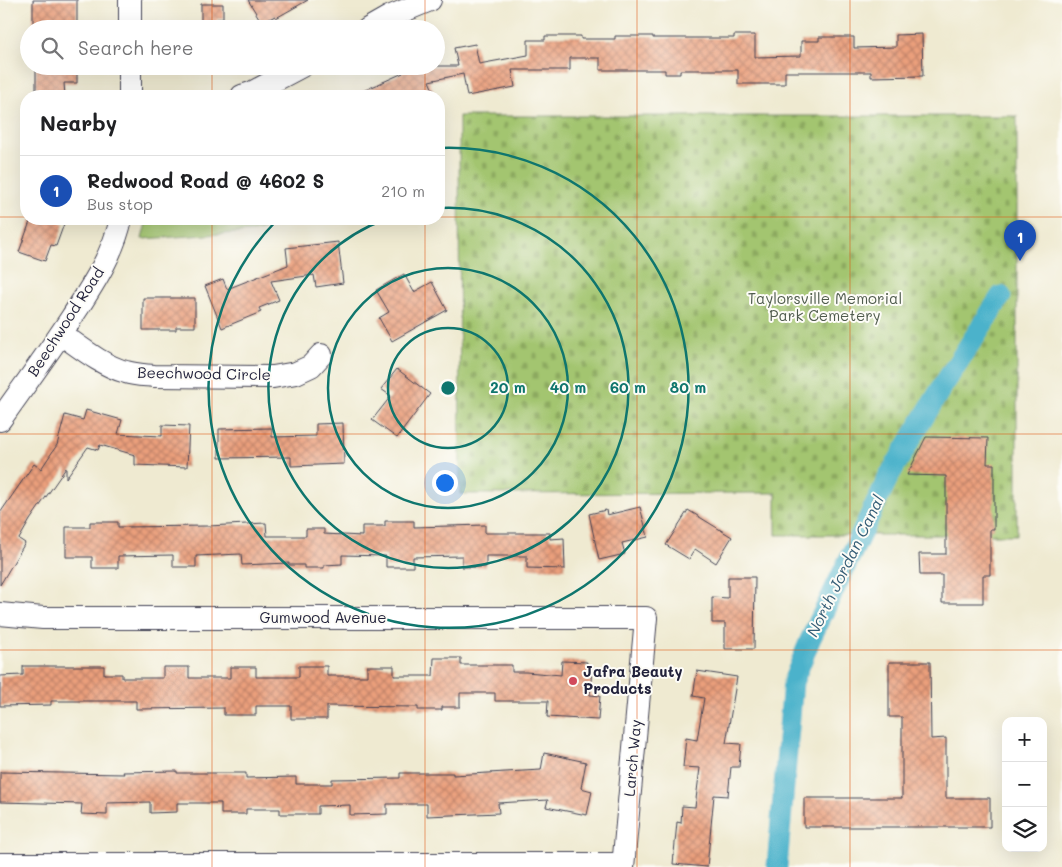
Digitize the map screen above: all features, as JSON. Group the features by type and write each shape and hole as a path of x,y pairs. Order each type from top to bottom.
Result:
{"street":[{"path":"130,0 130,20"},
{"path":"384,20 430,0"},
{"path":"130,75 130,90"},
{"path":"257,90 285,75"},
{"name":"Beechwood Road","path":"0,420 61,334 96,280 110,252 119,225"},
{"name":"Beechwood Circle","path":"61,334 106,363 125,372 154,376 272,377 296,373 310,366 321,355"},
{"name":"Gumwood Avenue","path":"0,614 43,618 646,618"},
{"name":"Larch Way","path":"623,866 646,618"},
{"path":"0,864 623,866"}],"green space":[{"name":"Taylorsville Memorial Park Cemetery","path":"459,116 1017,116 1017,535 776,535 776,493 460,494"},
{"path":"146,225 278,225 253,232 142,239"}],"building":[{"path":"33,0 77,0 77,20 33,20"},
{"path":"248,0 308,0 276,18 275,16 268,20 260,20"},
{"path":"201,4 223,4 223,19 201,20"},
{"path":"922,34 923,76 871,77 871,72 785,72 785,84 738,84 738,70 680,70 680,74 665,74 665,70 600,70 600,58 570,58 570,70 512,70 515,87 467,96 463,74 429,81 433,90 365,90 399,75 445,75 445,66 458,66 454,48 475,44 479,64 528,55 528,40 545,40 545,36 581,36 581,39 615,39 615,36 734,38 734,35 755,35 755,57 801,56 801,41 819,41 819,37 854,37 854,48 896,47 896,35"},
{"path":"36,75 77,75 77,83 64,83 65,90 36,90"},
{"path":"29,225 64,225 56,246 51,245 45,261 19,252"},
{"path":"338,242 343,283 316,287 314,275 271,281 279,300 259,308 261,312 222,328 205,286 223,279 227,289 288,265 286,248"},
{"path":"404,274 414,292 432,282 447,310 392,341 379,318 389,312 376,290"},
{"path":"143,298 195,298 195,327 176,327 176,330 143,330"},
{"path":"397,369 430,394 397,438 372,420 391,396 381,389"},
{"path":"86,410 122,420 118,434 162,436 162,425 189,426 187,467 135,465 135,455 100,445 98,450 88,447 66,478 66,468 30,520 19,539 25,543 0,585 0,513 34,464 41,469 57,445 65,415 83,420"},
{"path":"343,423 344,464 291,466 291,457 219,458 219,429 272,428 272,437 316,436 316,424"},
{"path":"926,437 988,438 987,464 994,464 994,529 990,529 990,575 983,575 983,603 942,603 942,575 920,575 919,554 946,554 946,476 907,475"},
{"path":"640,507 648,537 622,543 625,554 599,560 589,514 606,510 607,515"},
{"path":"688,510 732,537 716,563 695,549 689,559 666,545"},
{"path":"385,521 414,521 414,527 485,525 485,533 550,533 550,539 564,538 565,569 527,568 527,556 486,556 486,567 462,567 462,556 413,557 413,567 386,567 386,556 342,555 342,564 324,565 324,568 304,568 304,565 289,565 289,563 242,565 241,554 196,556 196,567 173,567 173,555 118,556 118,568 92,568 92,557 66,557 66,527 90,527 90,522 118,522 118,527 266,523 267,536 306,536 306,529 324,529 324,534 362,536 362,526 385,526"},
{"path":"728,577 755,577 754,649 725,649 725,623 712,623 712,597 728,598"},
{"path":"434,658 461,658 461,665 512,665 512,672 561,675 562,661 587,662 586,668 592,668 590,695 600,696 598,720 547,717 548,701 495,701 495,693 460,693 460,707 442,707 442,710 418,710 418,707 327,706 327,719 291,719 291,706 256,706 256,715 224,715 224,708 136,709 136,701 51,701 51,705 0,706 0,676 23,675 23,666 104,666 104,674 122,674 122,678 163,678 163,667 189,667 189,678 230,678 230,667 256,667 256,677 299,677 299,666 327,666 327,676 367,676 367,666 394,666 394,676 433,676"},
{"path":"889,662 930,662 931,739 946,738 946,798 990,798 990,827 804,827 804,798 902,798 902,717 889,717"},
{"path":"697,671 737,677 726,743 741,744 739,767 731,767 728,796 714,795 707,867 673,864 677,822 681,823 682,806 695,807 700,768 683,767 686,738 697,740 704,698 693,696"},
{"path":"544,753 586,762 581,788 592,791 587,815 546,807 548,800 498,803 499,813 427,816 427,804 387,804 387,814 350,815 350,805 318,806 318,814 280,814 280,809 246,809 246,814 221,814 221,803 177,803 177,812 150,813 150,802 107,803 107,815 81,814 82,804 0,802 0,772 124,774 123,772 177,771 177,773 246,773 246,778 296,777 296,784 332,784 332,779 400,778 400,773 453,773 453,775 541,770"}],"waterway":[{"name":"North Jordan Canal","path":"777,867 793,682 810,640 889,476 942,387 1001,296"}],"place":[{"name":"Redwood Road @ 4602 S","path":"1020,261"},
{"name":"Jafra Beauty Products","path":"573,681"}]}
